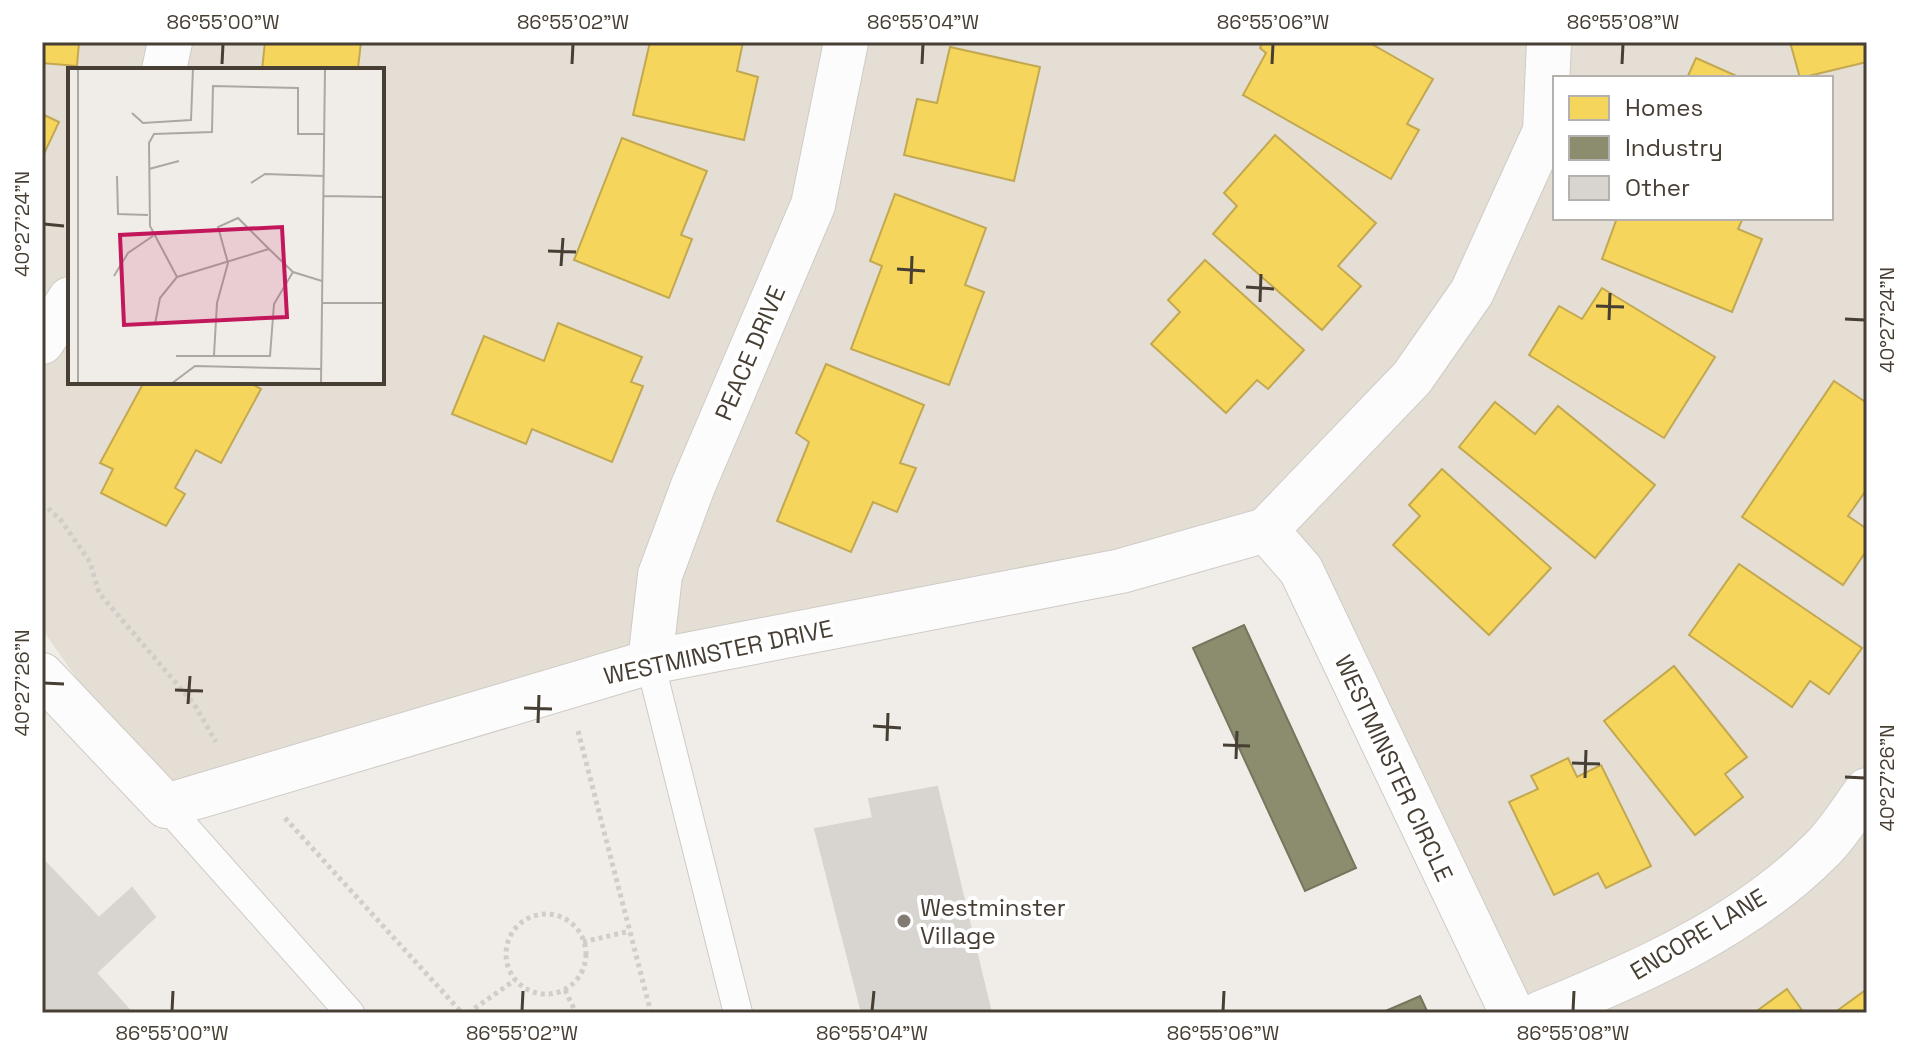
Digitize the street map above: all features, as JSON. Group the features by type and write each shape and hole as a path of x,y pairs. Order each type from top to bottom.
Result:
{"street":[{"path":"164,68 170,42"},
{"name":"PEACE DRIVE","path":"650,662 660,575 693,486 813,205 846,42"},
{"path":"1266,530 1412,378 1472,292 1545,131 1549,42"},
{"path":"42,342 68,302"},
{"name":"WESTMINSTER DRIVE","path":"166,806 650,662 1121,571 1266,530"},
{"name":"WESTMINSTER CIRCLE","path":"1266,530 1301,570 1512,1013"},
{"path":"42,675 166,806"},
{"name":"ENCORE LANE","path":"1541,1013 1633,975 1754,907 1823,848 1867,790"}],"lane":[{"path":"650,662 738,1013"},
{"path":"166,806 350,1013"}],"path":[{"path":"42,503 60,519 90,562 99,593 194,704 220,748"},
{"path":"576,724 651,1013"},
{"path":"294,809 285,818 462,1013"},
{"path":"537,915 562,918 572,925 583,942 582,971 565,990 538,994 515,980 505,955 514,930 537,915"},
{"path":"583,942 630,931"},
{"path":"468,1013 515,980"},
{"path":"565,990 576,1013"}],"shaded area":[{"path":"42,42 1867,42 1867,1013 1512,1013 1266,530 650,662 166,806 42,629"}],"building: Homes":[{"path":"42,42 79,42 77,66 42,63"},
{"path":"265,42 361,42 358,68 262,68"},
{"path":"650,42 743,42 737,71 758,77 744,140 633,115"},
{"path":"1263,42 1368,42 1433,79 1407,124 1419,130 1391,179 1243,95 1266,53 1260,48"},
{"path":"1790,42 1867,42 1867,62 1799,76"},
{"path":"950,47 1040,67 1014,181 904,155 917,99 937,103"},
{"path":"1696,58 1736,76 1688,76"},
{"path":"42,114 59,122 42,158"},
{"path":"1275,135 1376,223 1338,266 1361,286 1322,330 1213,234 1237,206 1224,193"},
{"path":"622,138 707,171 681,235 692,239 669,298 574,260"},
{"path":"895,194 986,228 965,285 984,292 949,385 851,349 882,266 870,261"},
{"path":"1616,220 1742,220 1738,229 1762,239 1732,312 1602,259"},
{"path":"1205,260 1304,350 1268,389 1257,380 1226,413 1151,344 1180,312 1168,300"},
{"path":"1602,288 1715,357 1664,438 1529,355 1559,306 1582,319"},
{"path":"558,323 642,357 631,382 643,386 612,462 532,429 526,444 452,414 484,336 544,361"},
{"path":"826,364 924,405 900,463 916,468 897,512 873,502 851,552 777,521 809,442 796,433"},
{"path":"1834,381 1867,403 1867,489 1848,516 1867,529 1867,550 1843,585 1742,517"},
{"path":"143,384 252,384 261,389 221,463 196,450 175,488 185,494 166,526 101,493 113,469 100,463"},
{"path":"1495,402 1535,434 1558,406 1655,485 1595,558 1459,447"},
{"path":"1442,469 1551,568 1489,635 1393,545 1420,516 1409,505"},
{"path":"1739,564 1862,648 1829,694 1810,681 1792,707 1689,635"},
{"path":"1674,666 1747,757 1725,774 1743,797 1695,835 1604,721"},
{"path":"1568,758 1577,777 1601,765 1651,866 1606,888 1598,873 1554,895 1509,802 1538,789 1531,776"},
{"path":"1787,989 1804,1013 1754,1013"},
{"path":"1867,989 1867,1013 1834,1013"}],"building: Industry":[{"path":"1244,625 1356,868 1305,891 1193,648"},
{"path":"1420,996 1428,1013 1381,1013"}],"building: Other":[{"name":"Westminster Village","path":"937,787 991,1013 862,1013 815,829 873,818 869,799"},
{"path":"42,859 99,918 132,888 155,917 96,973 132,1013 42,1013"}],"place":[{"name":"Westminster Village","path":"904,921"}]}
